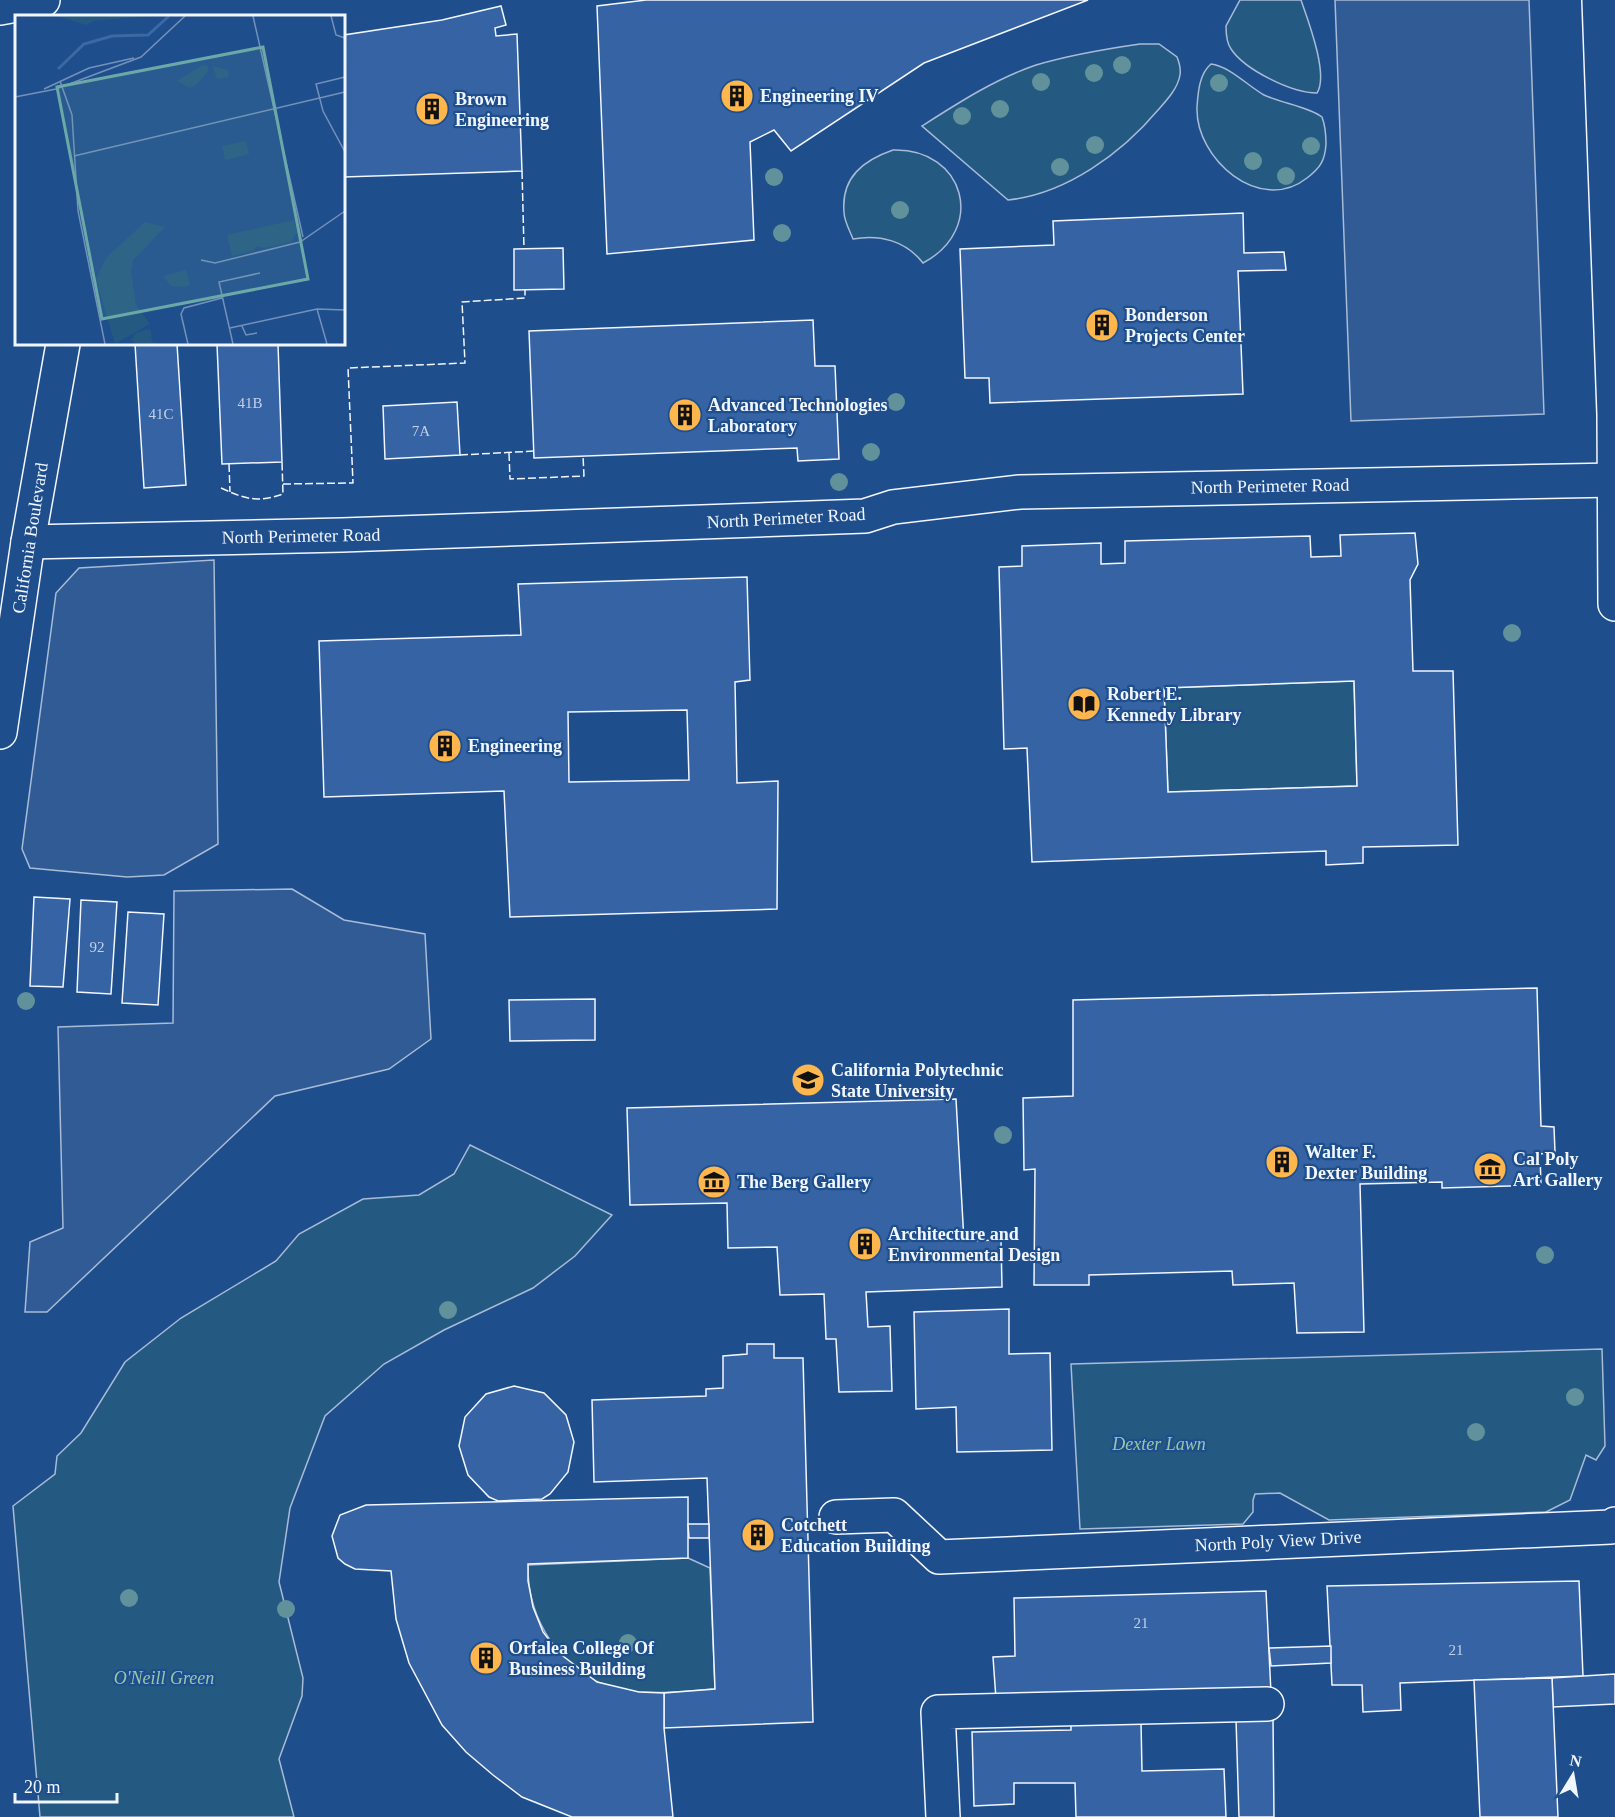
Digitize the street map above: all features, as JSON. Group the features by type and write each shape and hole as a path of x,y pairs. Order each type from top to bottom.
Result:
{"street":[{"path":"0,8 43,0 47,15"},
{"path":"1599,0 1614,402 1615,603"},
{"name":"California Boulevard","path":"0,732 28,542 63,345"},
{"name":"North Perimeter Road","path":"28,542 342,535 865,516 893,507 1020,492 1614,480"},
{"name":"North Poly View Drive","path":"836,1517 894,1515 939,1557 1611,1527 1615,1524"},
{"path":"943,1817 938,1712 1267,1704"}],"green space":[{"path":"1240,0 1301,0 1319,61 1321,74 1317,93 1295,89 1270,79 1247,65 1231,49 1227,40 1226,26"},
{"path":"1140,44 1159,44 1177,57 1180,73 1175,89 1144,126 1110,156 1091,169 1051,189 1008,200 922,126 977,92 1036,65 1075,55"},
{"path":"1211,64 1225,68 1264,95 1310,110 1322,117 1326,144 1323,160 1315,171 1289,188 1270,190 1251,186 1234,176 1219,162 1207,145 1199,126 1197,107 1202,78"},
{"path":"893,150 918,153 937,162 951,176 959,193 961,212 955,231 943,248 923,263 909,249 892,241 873,238 853,239 845,219 846,189 856,172 873,159"},
{"path":"1354,681 1357,786 1168,792 1164,688"},
{"name":"O'Neill Green","path":"470,1145 612,1215 575,1256 533,1288 444,1330 384,1364 325,1416 290,1508 279,1582 303,1678 302,1696 279,1759 294,1817 40,1817 13,1506 55,1474 57,1456 81,1433 125,1362 181,1318 276,1261 299,1234 363,1199 419,1195 454,1174"},
{"name":"Dexter Lawn","path":"1602,1349 1605,1446 1596,1460 1586,1455 1570,1500 1546,1512 1329,1520 1280,1493 1255,1494 1253,1512 1243,1524 1080,1529 1071,1364"},
{"path":"688,1558 710,1568 715,1689 642,1692 618,1689 598,1682 565,1658 541,1625 529,1586 528,1565"}],"shaded area":[{"path":"1335,0 1529,0 1544,414 1351,421"},
{"path":"214,560 218,844 164,875 127,877 30,868 22,849 56,593 79,568"},
{"path":"292,889 344,920 425,934 431,1039 389,1069 275,1096 47,1312 25,1312 30,1242 63,1228 58,1027 173,1023 174,891"}],"building":[{"name":"Engineering IV","path":"646,0 1088,0 924,63 791,151 774,130 750,142 754,240 607,254 597,6"},
{"name":"Brown Engineering","path":"501,6 506,25 495,28 496,36 517,34 522,171 345,177 345,35 442,20"},
{"name":"Bonderson Projects Center","path":"1243,213 1244,253 1284,252 1286,270 1238,271 1243,394 990,403 989,378 965,378 960,249 1054,245 1053,221"},
{"path":"563,248 564,289 514,290 514,249"},
{"name":"Advanced Technologies Laboratory","path":"813,320 815,366 835,366 839,459 798,461 797,448 534,458 529,331"},
{"path":"135,345 177,345 186,485 144,488"},
{"path":"217,345 278,345 282,462 222,464"},
{"path":"457,402 460,455 385,459 383,406"},
{"name":"Robert E. Kennedy Library","path":"1415,533 1418,564 1410,580 1413,671 1453,671 1458,845 1363,847 1363,863 1326,865 1326,851 1032,862 1027,748 1004,749 999,567 1022,566 1022,546 1101,543 1101,564 1125,563 1125,541 1310,536 1311,557 1341,556 1340,535","holes":["1354,681 1357,786 1168,792 1164,688"]},
{"name":"Engineering","path":"747,577 750,680 735,682 737,783 778,781 777,909 510,917 504,791 324,797 319,641 521,635 518,584","holes":["687,710 689,780 569,782 568,712"]},
{"path":"34,897 70,899 63,987 30,986"},
{"path":"81,900 117,902 111,994 77,992"},
{"path":"128,912 164,914 158,1005 122,1003"},
{"name":"Walter F. Dexter Building","path":"1537,988 1541,1126 1554,1127 1555,1152 1540,1154 1541,1185 1442,1188 1442,1182 1360,1184 1364,1332 1297,1333 1294,1283 1233,1285 1232,1271 1089,1275 1089,1285 1034,1285 1035,1169 1024,1170 1023,1098 1073,1096 1073,1000"},
{"path":"595,999 595,1040 510,1041 509,1000"},
{"name":"Architecture and Environmental Design","path":"956,1099 964,1241 1001,1240 1002,1287 866,1292 868,1327 890,1326 892,1391 839,1392 836,1339 826,1339 824,1294 780,1295 777,1247 728,1248 727,1203 630,1205 627,1108"},
{"path":"1009,1309 1009,1354 1050,1353 1052,1450 957,1452 956,1407 916,1409 914,1312"},
{"name":"Cotchett Education Building","path":"747,1344 774,1344 774,1358 803,1358 813,1722 664,1728 664,1693 715,1689 707,1478 594,1482 592,1400 706,1396 706,1389 723,1388 723,1356 747,1354"},
{"path":"514,1386 544,1393 566,1415 574,1442 568,1472 550,1494 542,1499 498,1501 489,1497 468,1475 459,1446 465,1417 486,1394"},
{"name":"Orfalea College Of Business Building","path":"688,1497 688,1558 528,1564 528,1581 533,1607 543,1632 559,1653 597,1682 639,1692 664,1693 664,1728 673,1817 572,1817 522,1797 493,1775 466,1752 442,1725 409,1663 396,1619 391,1571 355,1569 345,1564 338,1558 332,1536 340,1515 366,1505"},
{"path":"688,1524 709,1524 709,1538 689,1538"},
{"path":"1579,1581 1583,1676 1400,1683 1401,1710 1363,1712 1362,1685 1332,1685 1327,1586"},
{"path":"1266,1591 1271,1693 996,1699 993,1657 1015,1656 1014,1598"},
{"path":"1331,1646 1331,1663 1271,1666 1269,1648"},
{"path":"1615,1674 1615,1704 1553,1707 1552,1678"},
{"path":"1552,1678 1558,1817 1480,1817 1474,1680"},
{"path":"1273,1718 1274,1817 1239,1817 1236,1719"},
{"path":"1141,1722 1142,1771 1224,1769 1226,1817 1076,1817 1075,1783 1014,1783 1014,1804 974,1806 972,1732 1071,1730 1071,1724"}],"fence":[{"path":"522,171 524,249"},
{"path":"283,484 353,483 348,368 465,363 462,302 525,298 525,290"},
{"path":"460,455 535,451"},
{"path":"509,453 510,479 584,476 583,456"},
{"path":"221,488 237,495 258,499 283,494 282,462"},
{"path":"229,464 230,492"}],"place":[{"name":"Engineering IV","path":"737,96"},
{"name":"Brown Engineering","path":"432,109"},
{"name":"Bonderson Projects Center","path":"1102,325"},
{"name":"Advanced Technologies Laboratory","path":"685,415"},
{"name":"Robert E. Kennedy Library","path":"1084,704"},
{"name":"Engineering","path":"445,746"},
{"name":"California Polytechnic State University","path":"808,1080"},
{"name":"Walter F. Dexter Building","path":"1282,1162"},
{"name":"Cal Poly Art Gallery","path":"1490,1169"},
{"name":"The Berg Gallery","path":"714,1182"},
{"name":"Architecture and Environmental Design","path":"865,1244"},
{"name":"Cotchett Education Building","path":"758,1535"},
{"name":"Orfalea College Of Business Building","path":"486,1658"}]}
